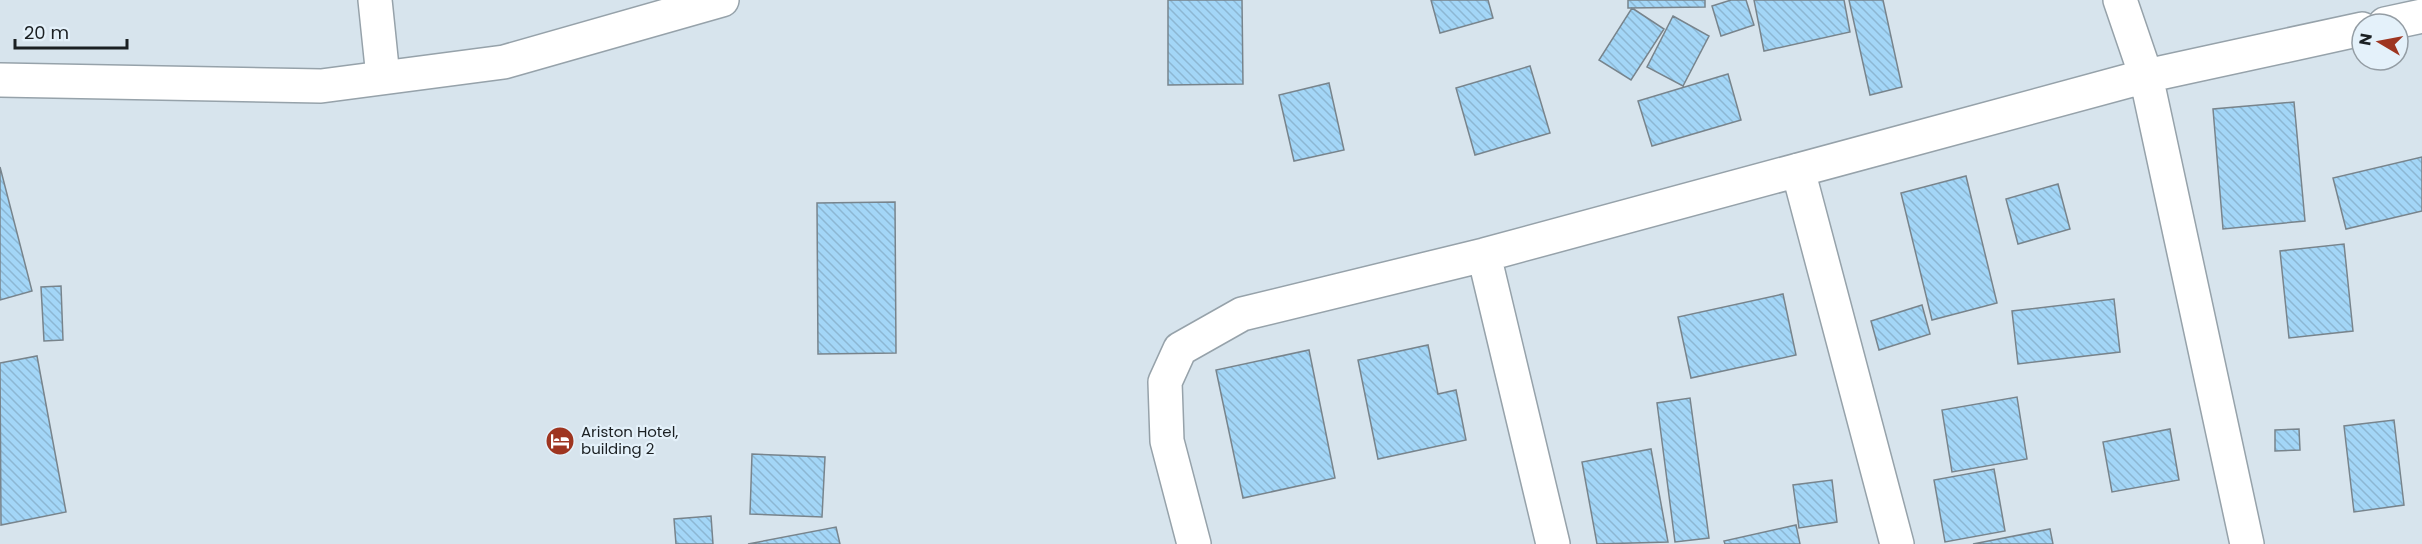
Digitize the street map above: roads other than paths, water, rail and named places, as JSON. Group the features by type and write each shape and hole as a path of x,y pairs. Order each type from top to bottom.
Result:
{"street":[{"path":"375,0 383,77"},
{"path":"0,80 321,86 504,62 722,0"},
{"path":"2120,0 2146,76 2247,544"},
{"path":"1194,544 1167,441 1165,382 1180,349 1242,314 1484,255 2146,76 2350,32"},
{"path":"1798,170 1897,544"},
{"path":"1484,255 1553,544"}],"place":[{"name":"Ariston Hotel, building 2","path":"560,441"}]}
